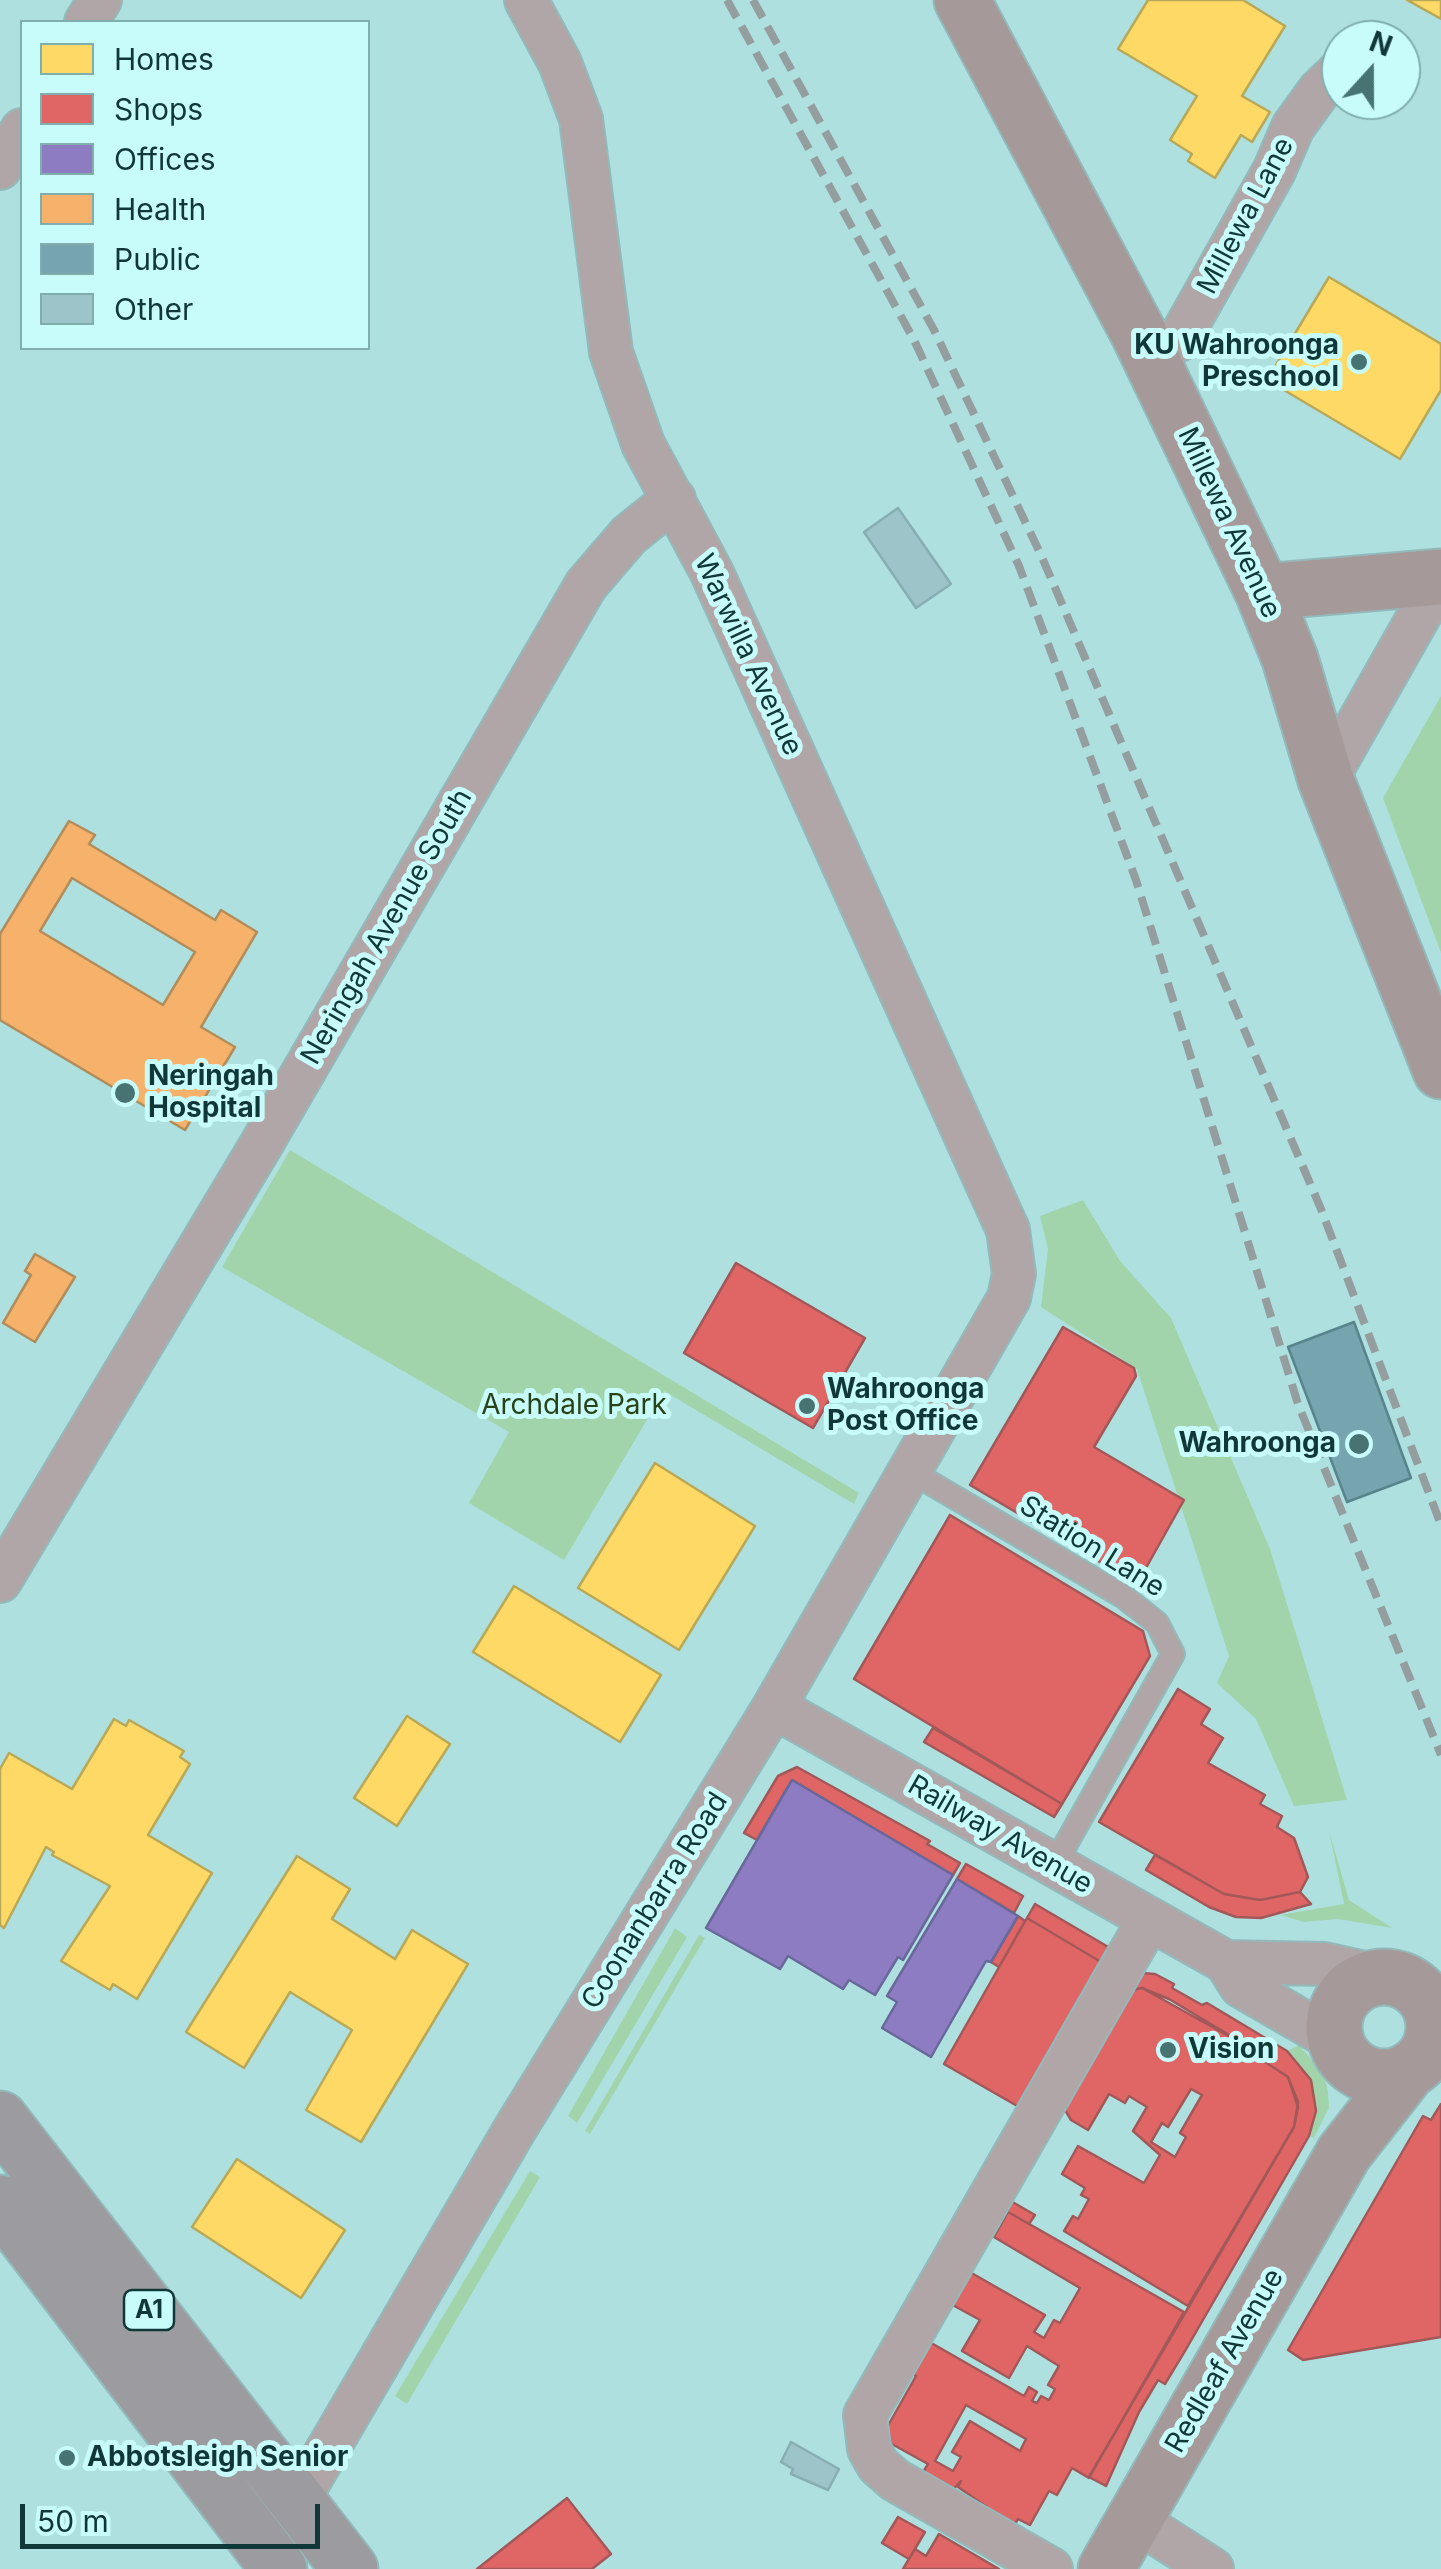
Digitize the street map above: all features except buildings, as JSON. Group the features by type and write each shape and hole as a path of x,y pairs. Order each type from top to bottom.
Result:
{"highway":[{"name":"A1","path":"0,2118 350,2569"},
{"name":"A1","path":"0,2203 270,2565"}],"street":[{"name":"Warwilla Avenue","path":"526,0 560,63 581,119 612,352 643,444 712,573 1008,1230 1014,1274 1009,1298"},
{"name":"Millewa Avenue","path":"962,0 1146,349 1263,592 1326,780 1441,1070"},
{"name":"Millewa Lane","path":"1146,349 1179,340 1274,171 1293,128 1321,89"},
{"path":"0,168 20,133"},
{"name":"Neringah Avenue South","path":"0,1581 271,1128 586,585 630,535 674,499"},
{"path":"1263,592 1441,577"},
{"path":"1326,780 1441,577"},
{"name":"Coonanbarra Road","path":"298,2502 444,2248 774,1707 1009,1298"},
{"name":"Railway Avenue","path":"774,1707 1226,1962 1324,1964 1414,1982"},
{"path":"1050,2569 895,2480 868,2449 865,2415 1149,1920"},
{"name":"Railway Avenue","path":"1226,1962 1240,1986 1338,2047"},
{"path":"1338,2047 1370,2076 1384,2078 1410,2070 1428,2052 1434,2026 1432,2013 1414,1982 1348,1993 1335,2016 1344,2153"},
{"name":"Redleaf Avenue","path":"1106,2569 1344,2153 1410,2070"},
{"path":"270,2565 298,2502"},
{"path":"1134,2519 1212,2569"}],"lane":[{"name":"Station Lane","path":"910,1472 1124,1597 1157,1624 1173,1654 1053,1867"}],"green space":[{"path":"1441,696 1441,953 1383,798"},
{"name":"Archdale Park","path":"290,1150 859,1493 854,1504 664,1391 564,1560 469,1503 509,1432 222,1267"},
{"path":"1083,1200 1120,1261 1171,1318 1270,1549 1347,1800 1294,1806 1256,1719 1217,1683 1229,1656 1137,1369 1041,1307 1048,1249 1040,1216"},
{"path":"1329,1831 1349,1900 1392,1928 1338,1919 1304,1922 1280,1915 1344,1904"},
{"path":"675,1928 687,1937 577,2123 568,2116"},
{"path":"699,1935 705,1938 590,2134 585,2131"},
{"path":"1299,2045 1324,2074 1328,2092 1329,2108 1314,2138 1309,2136 1316,2111 1311,2080 1287,2051"},
{"path":"530,2171 540,2177 407,2404 395,2396"}],"railway":[{"path":"727,0 914,340 1019,566 1136,880 1298,1404 1441,1755"},
{"path":"753,0 934,330 1041,555 1321,1209 1441,1525"}],"place":[{"name":"KU Wahroonga Preschool","path":"1359,362"},
{"name":"Neringah Hospital","path":"125,1093"},
{"name":"Wahroonga Post Office","path":"807,1406"},
{"name":"Wahroonga","path":"1359,1444"},
{"name":"Vision","path":"1168,2050"},
{"name":"Abbotsleigh Senior","path":"67,2458"}]}
